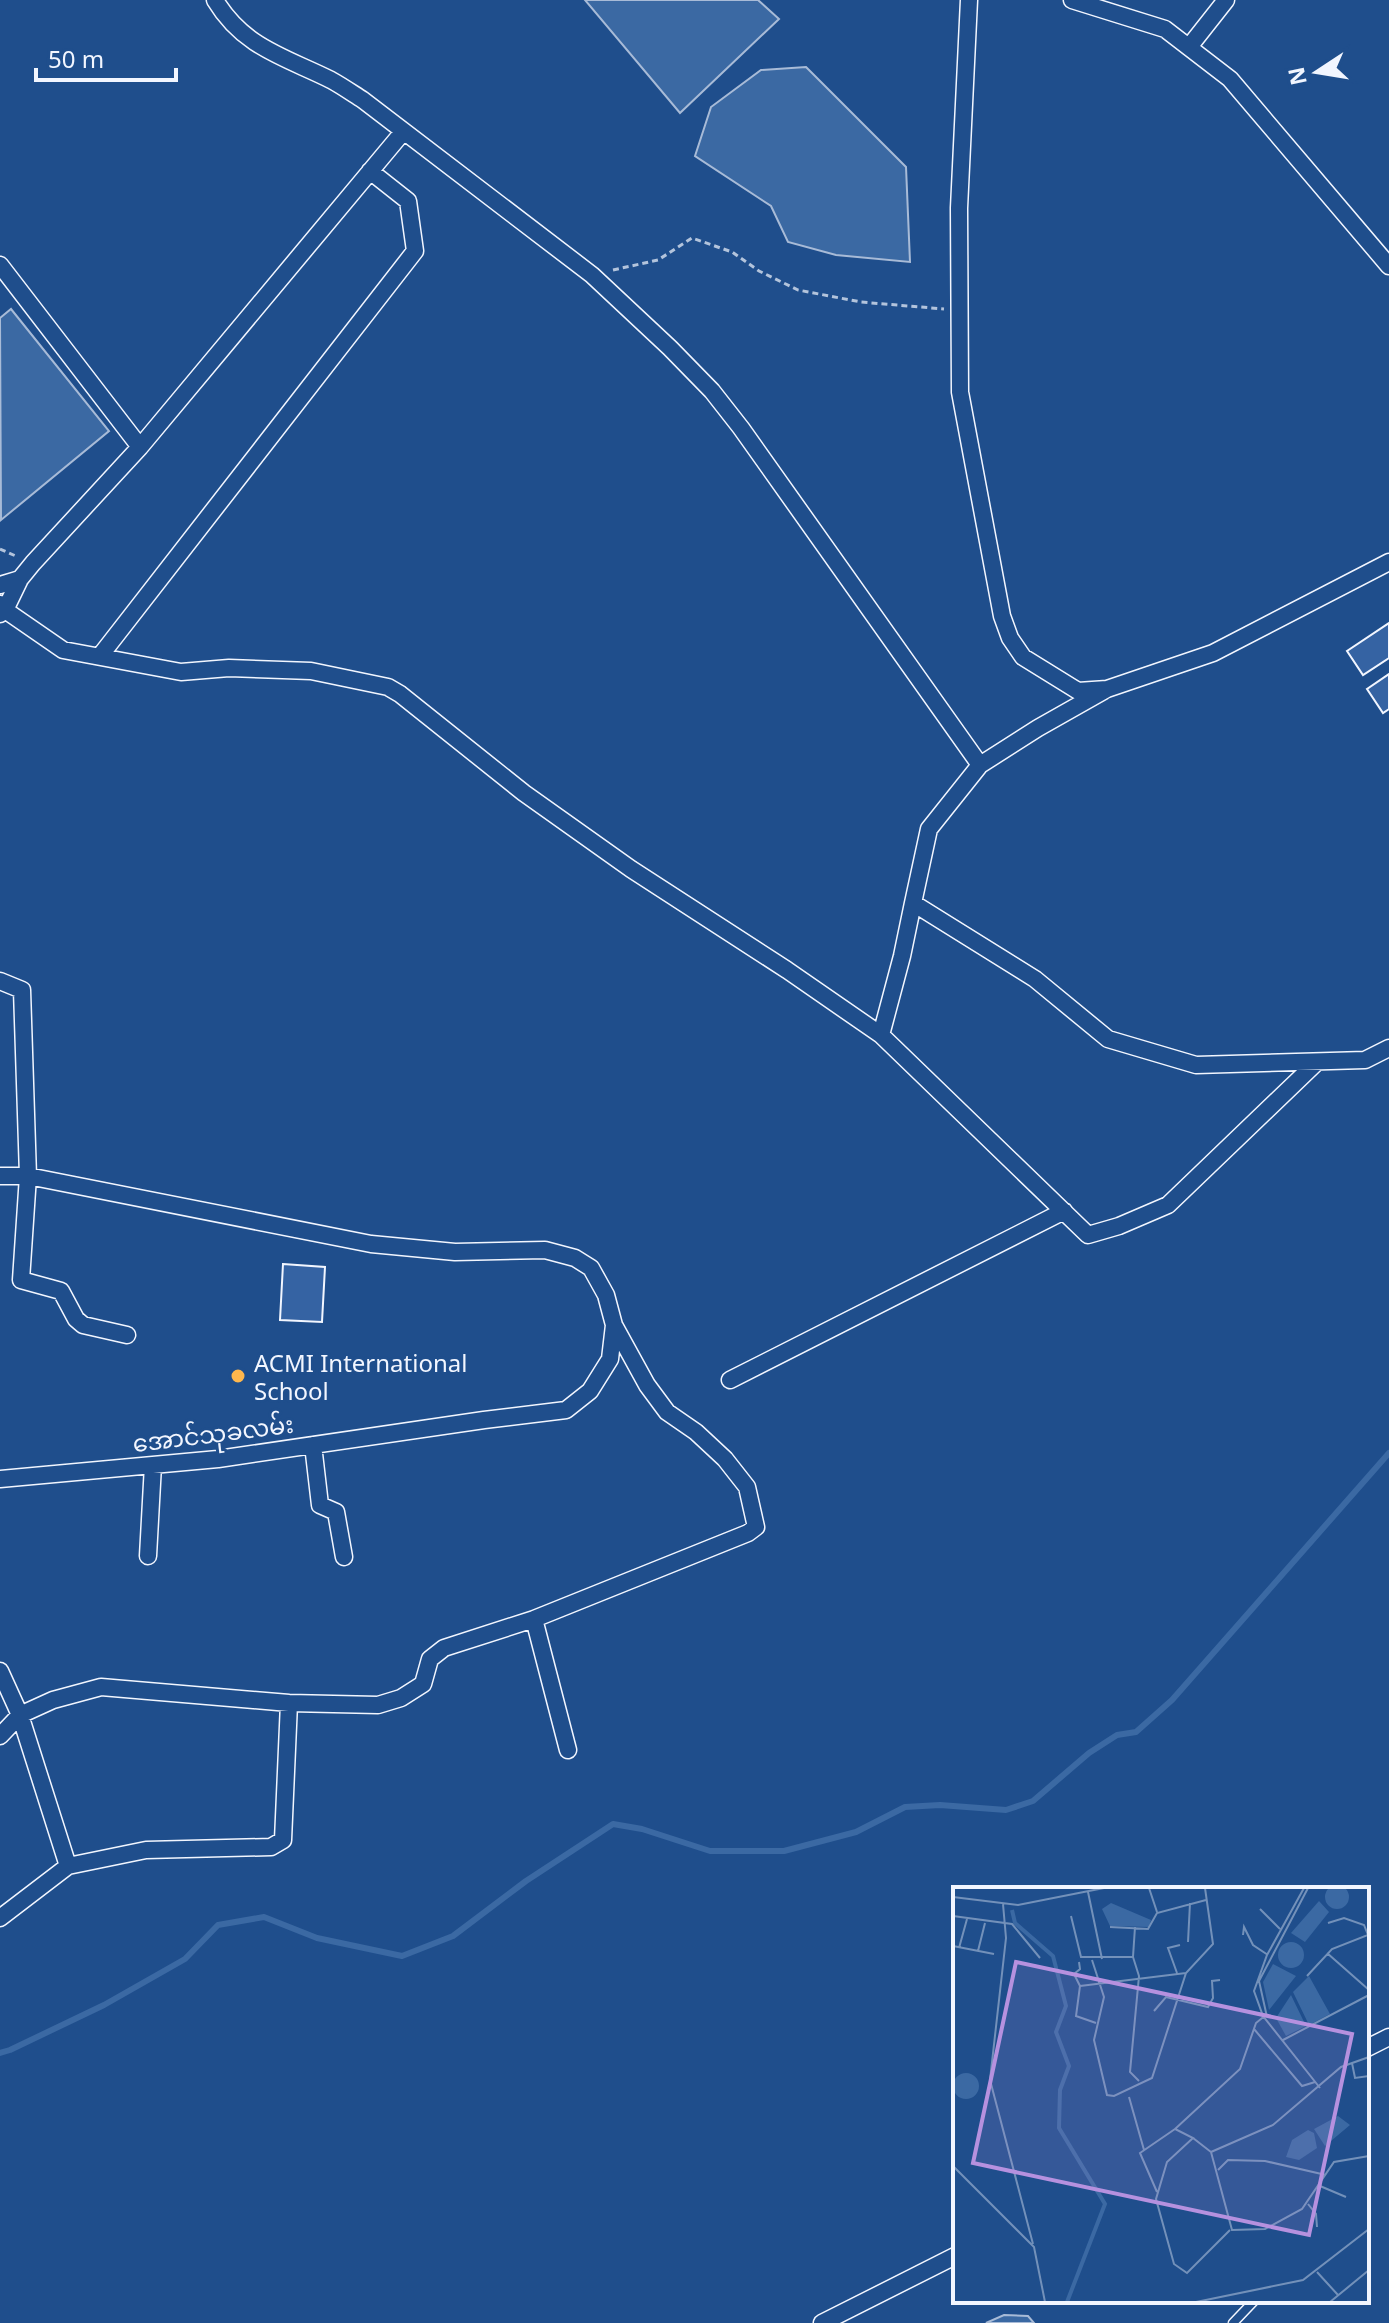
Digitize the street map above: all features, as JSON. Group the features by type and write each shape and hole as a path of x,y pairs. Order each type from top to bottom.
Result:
{"street":[{"path":"215,0 234,24 262,48 332,80 363,100 592,275 670,348 732,416 980,765"},
{"path":"969,0 959,208 960,392 1002,616 1010,638 1023,657 1078,691 1107,689"},
{"path":"1072,0 1165,29 1230,79 1389,266"},
{"path":"1189,47 1226,0"},
{"path":"403,132 140,447 20,579 2,609 63,650 181,672 229,668 311,671 388,687 524,793 631,869 881,1035 1088,1235 1119,1226 1168,1205 1317,1062"},
{"path":"100,656 415,251 408,201 370,171"},
{"path":"0,265 140,447"},
{"path":"881,1035 902,956 929,829 980,765 1107,689 1213,653 1389,562"},
{"path":"0,585 20,579"},
{"path":"913,903 1035,979 1108,1039 1196,1065 1365,1060 1389,1048"},
{"path":"0,981 22,990 28,1176 21,1280 61,1291 76,1319 83,1325 127,1335"},
{"path":"0,1176 28,1176 371,1244 455,1252 545,1250 575,1258 591,1268 606,1295 614,1325 647,1385 667,1412 696,1432 725,1459 747,1487 756,1527 748,1533 534,1619 444,1648 430,1659 423,1684 401,1698 378,1705 289,1703 101,1687 53,1700 20,1715 0,1736"},
{"path":"730,1380 1064,1211"},
{"name":"အောင်သုခလမ်း","path":"0,1479 218,1459 566,1410 590,1391 610,1359 614,1325"},
{"path":"313,1445 320,1505 336,1512 344,1557"},
{"path":"148,1556 153,1465"},
{"path":"534,1619 568,1750"},
{"path":"0,1671 20,1715 68,1866"},
{"path":"0,1918 68,1866 146,1850 271,1847 283,1840 289,1703"},
{"path":"1369,2047 1389,2037"},
{"path":"822,2323 953,2257"}],"lane":[{"path":"1233,2323 1252,2303"}],"path":[{"path":"592,275 658,260 692,238 732,252 759,271 798,290 861,302 960,311"}],"water":[{"path":"585,0 758,0 779,19 680,113"},
{"path":"806,67 906,167 910,262 836,255 788,242 771,206 695,156 711,107 761,70"},
{"path":"11,309 109,431 1,520 0,318"},
{"path":"1004,2315 1028,2316 1034,2323 986,2323"}],"building":[{"path":"1389,623 1389,658 1363,675 1347,651"},
{"path":"1389,674 1389,709 1383,713 1367,689"},
{"path":"283,1264 325,1267 322,1322 280,1320"}],"waterway":[{"path":"0,2053 104,2005 185,1959 218,1925 264,1917 317,1938 402,1956 453,1936 526,1881 613,1824 642,1829 710,1851 784,1851 856,1832 905,1807 940,1805 1006,1810 1033,1801 1089,1753 1117,1735 1136,1732 1172,1700 1389,1453"}],"place":[{"name":"ACMI International School","path":"238,1376"}]}
